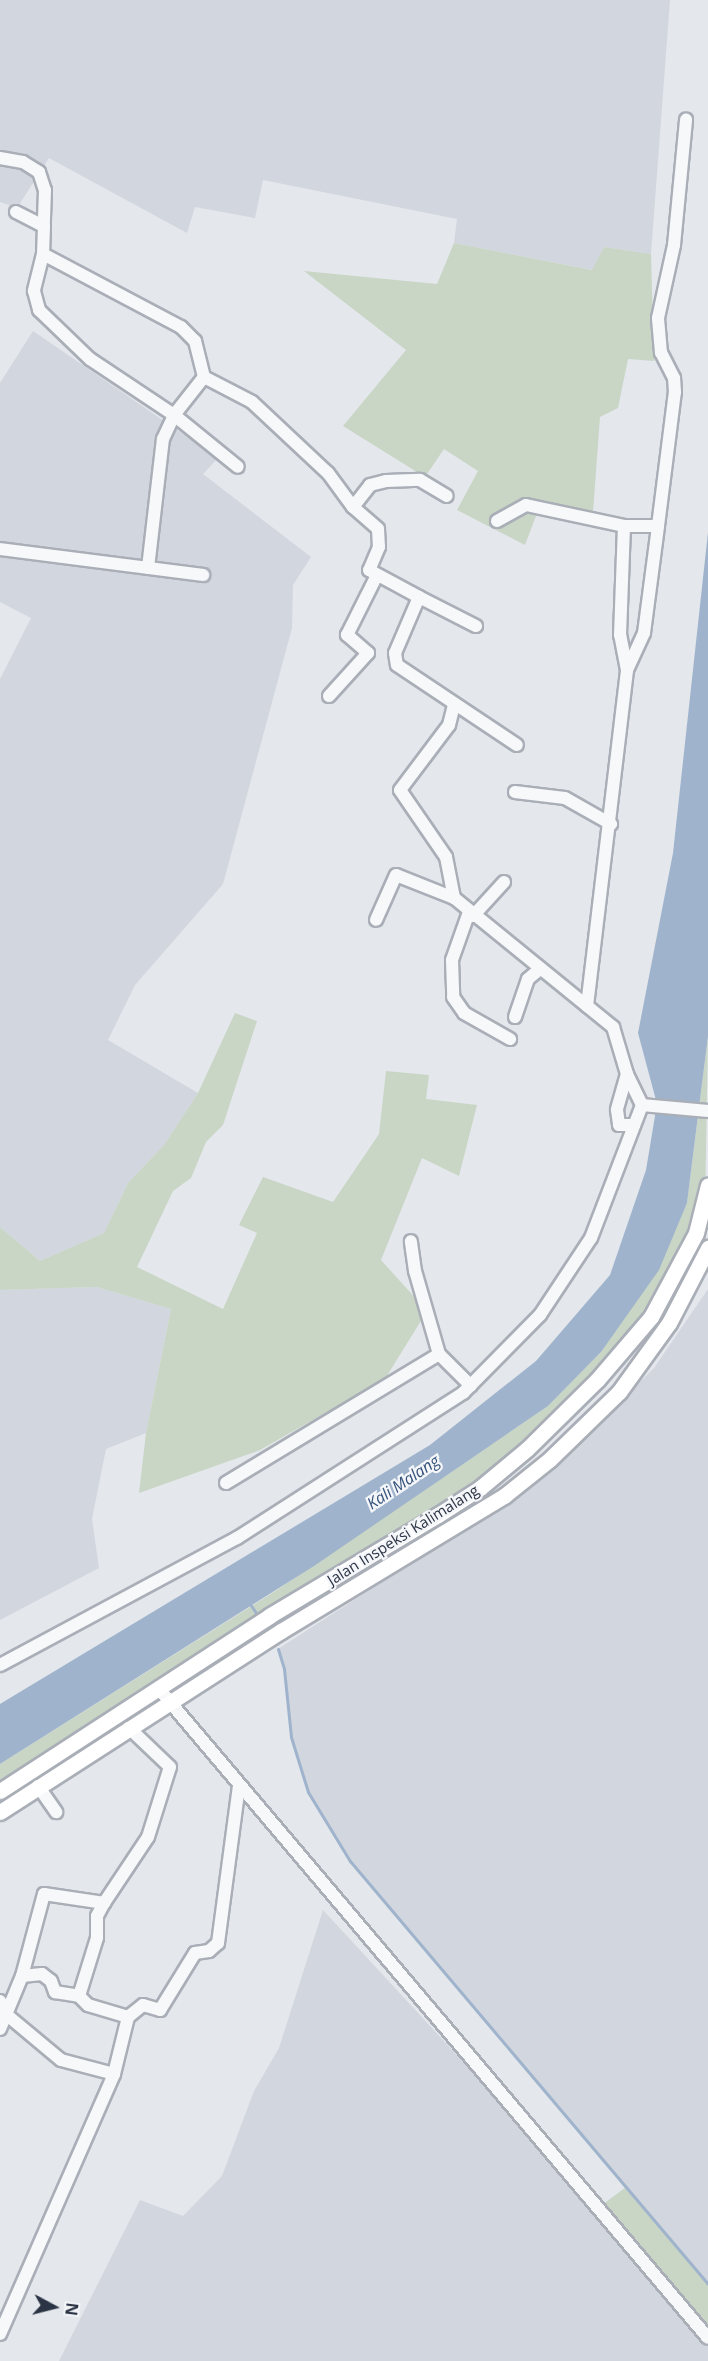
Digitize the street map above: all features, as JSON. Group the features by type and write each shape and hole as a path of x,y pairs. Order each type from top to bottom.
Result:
{"main road":[{"name":"Jalan Inspeksi Kalimalang","path":"0,1791 269,1616 432,1519 497,1474 597,1380 651,1317 686,1255 708,1192"},
{"name":"Jalan Inspeksi Kalimalang","path":"0,1812 318,1608 477,1515 510,1491 619,1392 669,1323 708,1248"},
{"path":"497,1474 510,1491"},
{"path":"58,1753 68,1767"}],"street":[{"path":"627,670 644,633 675,392 674,378 661,353 658,318 674,245 686,120"},
{"path":"0,158 23,162 39,172 45,190 43,254 34,291 39,310 90,359 174,415 238,467"},
{"path":"16,212 44,226"},
{"path":"43,254 181,327 195,341 204,376 252,402 328,473 353,507 381,535 379,547 369,565 377,575 476,626"},
{"path":"148,568 164,439 174,415 204,376"},
{"path":"353,507 370,485 386,481 420,480 447,496"},
{"path":"497,521 526,505 624,526 658,526"},
{"path":"587,1006 611,824 627,670 620,635 624,526"},
{"path":"0,550 203,575"},
{"path":"329,696 368,653 347,635 377,575"},
{"path":"419,597 395,660 407,675 517,745"},
{"path":"454,705 449,725 400,790 446,857 454,898"},
{"path":"515,792 565,798 611,824"},
{"path":"376,920 396,875 454,898 613,1027 627,1074 648,1104 702,1110"},
{"path":"504,882 471,914 453,960 453,997 464,1013 510,1039"},
{"path":"515,1017 528,978 540,969"},
{"path":"627,1074 617,1110 619,1125 634,1125"},
{"path":"0,1665 237,1538 471,1386 540,1315 571,1272 603,1213 634,1125 648,1104"},
{"path":"411,1241 415,1270 439,1354 471,1386"},
{"path":"226,1483 439,1354"},
{"path":"158,1688 708,2338"},
{"path":"80,1996 97,1938 97,1916 148,1837 170,1773 167,1762 129,1728"},
{"path":"0,2334 114,2074 128,2017 143,2005 160,2010 195,1953 209,1951 218,1943 239,1785"},
{"path":"38,1786 56,1812"},
{"path":"0,2029 8,2015 22,1976 44,1894 104,1903"},
{"path":"22,1976 42,1974 51,1980 55,1992 80,1996 88,2005 128,2017"},
{"path":"0,2001 8,2015 61,2060 114,2074"}],"shaded area":[{"path":"0,0 670,0 651,254 604,247 593,270 454,243 457,219 263,180 255,218 195,207 187,233 49,158 17,208 0,202"},
{"path":"33,331 218,458 203,474 311,557 293,585 292,628 223,884 135,985 108,1040 198,1093 164,1145 128,1183 104,1233 40,1261 0,1227 0,679 31,618 0,602 0,383"},
{"path":"97,1287 171,1309 146,1433 106,1449 92,1519 99,1568 0,1620 0,1290"},
{"path":"708,1289 708,2361 59,2361 140,2200 183,2216 222,2176 254,2091 279,2048 323,1910 598,2208 625,2188 350,1861 308,1792 291,1737 284,1669 278,1649 542,1479 654,1368"}],"green space":[{"path":"454,243 592,270 604,247 651,254 654,361 628,359 618,408 600,417 593,512 542,500 525,545 457,510 478,471 444,449 425,477 343,426 406,350 304,271 437,284"},
{"path":"235,1013 257,1021 223,1125 206,1142 191,1178 173,1191 137,1267 223,1309 257,1233 239,1225 263,1177 333,1202 379,1134 386,1071 429,1075 426,1099 477,1105 459,1176 422,1158 381,1260 427,1311 385,1379 260,1450 139,1493 146,1433 171,1309 97,1287 0,1290 0,1227 40,1261 104,1233 128,1183 164,1145 198,1093"},
{"path":"708,1036 705,1205 651,1317 527,1449 0,1791 0,1764 277,1590 548,1406 601,1352 687,1203"},
{"path":"625,2188 708,2285 708,2338 598,2208"}],"water":[{"path":"708,532 708,1036 687,1203 659,1270 601,1352 548,1406 314,1566 0,1764 0,1704 430,1445 536,1361 610,1275 646,1170 657,1104 638,1033 673,853"}],"waterway":[{"name":"Kali Malang","path":"683,979 708,760"},
{"path":"250,1604 256,1613"},
{"path":"278,1649 284,1669 291,1737 308,1792 350,1861 708,2284"}]}
